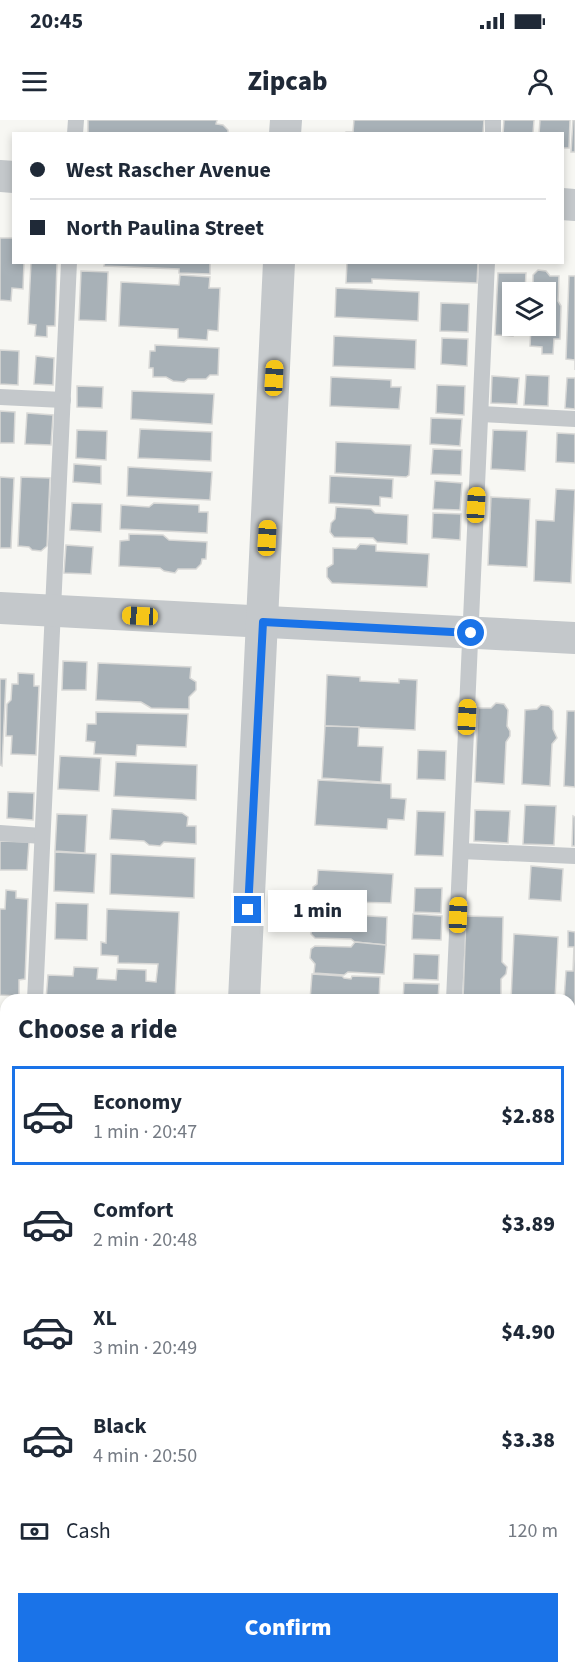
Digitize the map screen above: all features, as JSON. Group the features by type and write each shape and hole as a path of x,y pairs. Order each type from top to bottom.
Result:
{"street":[{"path":"244,994 279,264"},
{"path":"0,609 575,638"}],"lane":[{"path":"34,994 69,264"},
{"path":"454,994 487,264"},
{"path":"0,396 63,400"},
{"path":"480,414 575,419"},
{"path":"0,833 42,836"},
{"path":"461,851 575,856"},
{"path":"0,1481 0,1490"}],"building":[{"path":"88,120 217,120 216,124 223,125 228,130 228,132 88,132"},
{"path":"354,120 484,120 483,132 353,132"},
{"path":"504,120 534,120 533,132 503,132"},
{"path":"540,120 570,120 569,148 564,148 564,132 539,132"},
{"path":"573,120 575,120 575,152 571,152"},
{"path":"0,238 12,238 12,264 24,264 23,289 12,288 11,301 0,300"},
{"path":"31,264 57,264 55,326 47,326 47,337 35,336 36,325 28,324"},
{"path":"104,264 210,264 210,274 179,273 179,269 104,266"},
{"path":"347,264 478,264 477,283 372,279 372,283 346,283"},
{"path":"538,270 546,271 550,276 559,276 560,339 554,339 553,354 542,354 542,347 530,346 530,336 556,336 556,282 533,282 533,275"},
{"path":"81,271 108,272 106,321 79,320"},
{"path":"498,273 526,273 526,282 502,282 502,335 495,335"},
{"path":"180,275 210,277 209,288 220,288 218,331 208,330 207,340 178,338 178,329 119,326 121,282 179,285"},
{"path":"569,276 575,276 575,360 566,359"},
{"path":"336,288 419,292 418,321 335,317"},
{"path":"441,303 469,304 468,332 440,331"},
{"path":"334,336 416,340 415,369 333,366"},
{"path":"442,338 468,339 467,366 441,364"},
{"path":"155,345 219,348 218,375 210,375 206,379 188,379 184,382 173,381 166,377 153,377 153,368 149,368 150,351 155,351"},
{"path":"0,350 19,351 18,385 0,384"},
{"path":"36,356 54,358 53,385 34,384"},
{"path":"526,375 549,376 548,406 524,405"},
{"path":"492,376 519,378 517,404 491,403"},
{"path":"331,377 391,380 391,387 401,387 399,409 330,406"},
{"path":"567,378 575,378 575,409 565,408"},
{"path":"437,385 465,386 464,415 436,413"},
{"path":"77,386 103,387 102,408 77,407"},
{"path":"132,391 214,394 212,424 131,419"},
{"path":"0,411 15,412 14,443 0,443"},
{"path":"27,413 53,415 51,445 25,444"},
{"path":"431,418 462,419 460,446 430,444"},
{"path":"140,429 212,432 211,461 138,458"},
{"path":"77,430 107,431 106,460 76,458"},
{"path":"493,430 527,431 525,471 491,469"},
{"path":"557,433 575,434 575,463 556,462"},
{"path":"336,442 411,445 409,475 406,477 335,473"},
{"path":"433,449 462,450 461,475 431,474"},
{"path":"74,464 101,466 101,484 73,482"},
{"path":"128,467 212,472 210,500 127,496"},
{"path":"330,476 393,479 392,498 380,497 380,506 329,503"},
{"path":"0,477 14,478 11,548 0,548"},
{"path":"21,477 50,478 47,546 41,551 18,546"},
{"path":"435,481 462,483 460,510 433,509"},
{"path":"556,489 575,490 571,583 534,581 536,520 554,521"},
{"path":"491,497 530,499 527,567 488,565"},
{"path":"72,503 102,504 101,532 70,530"},
{"path":"154,503 199,505 199,512 208,512 207,533 120,529 121,505 149,507"},
{"path":"336,507 371,509 375,513 408,515 407,544 377,542 373,538 334,537 330,532 331,523 335,519"},
{"path":"433,513 461,514 460,540 432,538"},
{"path":"129,534 163,535 169,540 207,542 206,559 202,559 196,569 178,569 175,573 160,568 119,566 120,541 129,540"},
{"path":"360,544 376,545 376,551 429,554 427,587 332,583 327,577 327,568 333,564 333,548 356,549"},
{"path":"66,545 93,547 91,574 64,573"},
{"path":"63,661 87,662 86,690 62,690"},
{"path":"98,663 191,667 190,678 196,682 196,690 189,697 189,709 151,708 141,702 96,700"},
{"path":"18,673 34,674 34,686 39,686 36,755 11,754 12,736 6,736 7,704 11,700 12,684 18,684"},
{"path":"327,675 360,677 360,681 399,683 399,679 417,680 415,730 325,726"},
{"path":"0,679 6,679 2,766 0,765"},
{"path":"496,703 504,704 508,710 507,726 510,736 506,742 504,784 475,782 478,708 491,708"},
{"path":"541,705 549,706 553,711 553,729 557,738 552,744 550,786 522,784 525,710 537,709"},
{"path":"567,711 575,711 575,787 564,786"},
{"path":"96,712 188,714 186,747 137,745 136,756 94,754 95,742 86,741 87,724 96,724"},
{"path":"325,726 359,727 358,746 383,747 381,782 322,778"},
{"path":"418,750 446,751 445,780 417,779"},
{"path":"60,756 101,758 99,791 58,789"},
{"path":"116,762 197,765 196,800 114,796"},
{"path":"318,780 391,784 391,798 406,799 404,820 388,819 387,829 315,825"},
{"path":"8,792 34,793 33,820 7,818"},
{"path":"525,805 556,806 554,845 523,844"},
{"path":"112,809 182,813 188,817 187,826 196,826 196,844 164,842 160,846 149,845 144,841 110,839"},
{"path":"475,810 510,811 508,843 474,841"},
{"path":"417,811 445,812 443,856 415,855"},
{"path":"57,814 87,815 85,853 55,851"},
{"path":"573,816 575,817 575,846 572,846"},
{"path":"0,841 29,842 27,870 0,870"},
{"path":"55,852 96,854 94,893 54,891"},
{"path":"111,854 195,858 194,898 110,894"},
{"path":"531,866 563,869 561,901 529,899"},
{"path":"318,870 393,874 391,903 350,902 346,905 338,905 333,901 316,900 312,896 313,887 317,884"},
{"path":"415,888 442,888 441,913 414,912"},
{"path":"6,890 16,891 16,898 28,899 25,979 19,980 19,994 0,994 0,909 5,909"},
{"path":"56,903 88,904 87,940 55,939"},
{"path":"107,909 179,912 175,994 46,994 48,975 73,976 74,967 98,968 97,979 116,980 117,969 146,970 146,981 156,982 158,964 118,963 118,956 101,955 101,942 106,943"},
{"path":"316,909 348,911 351,915 387,917 386,945 355,942 351,939 315,938 311,934"},
{"path":"413,914 442,916 441,940 412,939"},
{"path":"466,916 503,917 502,962 507,967 506,974 501,979 501,994 463,994"},
{"path":"568,931 575,932 575,994 564,994 566,971 573,971 574,947 568,947"},
{"path":"514,934 558,937 555,994 511,994"},
{"path":"355,942 386,945 384,974 314,973 315,964 310,958 311,949 315,946 351,947"},
{"path":"414,954 439,955 438,980 413,979"},
{"path":"312,974 342,976 351,979 352,976 380,977 379,994 310,994"},
{"path":"404,983 439,984 438,994 403,994"}],"route":[{"path":"248,910 263,622 471,633"}]}
